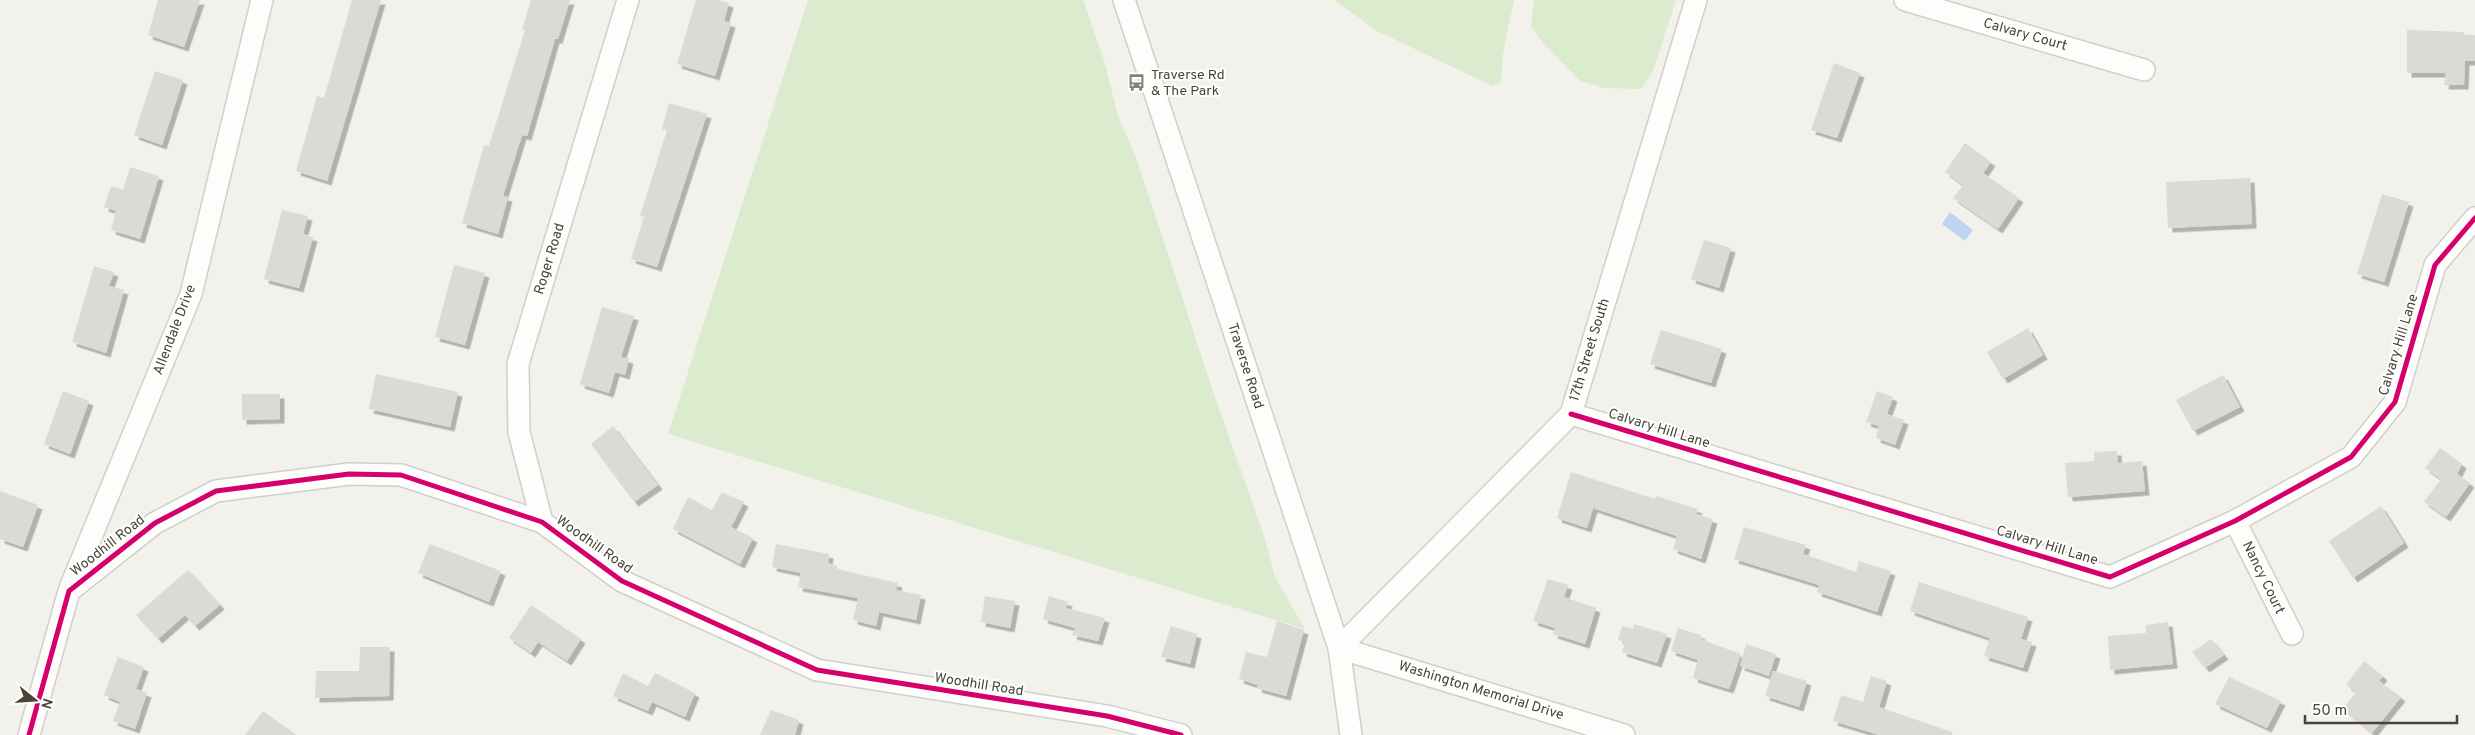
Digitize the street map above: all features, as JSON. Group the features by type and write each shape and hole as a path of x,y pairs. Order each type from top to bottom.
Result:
{"street":[{"name":"Allendale Drive","path":"69,591 191,294 262,0"},
{"name":"Roger Road","path":"542,522 519,432 518,364 628,0"},
{"name":"Traverse Road","path":"1124,0 1339,648 1351,735"},
{"name":"17th Street South","path":"1339,648 1571,414 1696,0"},
{"name":"Calvary Court","path":"1905,0 2144,70"},
{"name":"Calvary Hill Lane","path":"1571,414 2110,577 2235,522 2350,457 2395,402 2435,265 2475,218"},
{"name":"Woodhill Road","path":"29,735 69,591 155,523 216,491 349,474 401,475 542,522 622,581 817,670 1107,716 1181,735"},
{"name":"Nancy Court","path":"2235,522 2292,634"},
{"name":"Washington Memorial Drive","path":"1339,648 1624,735"}],"green space":[{"path":"808,0 1083,0 1104,60 1118,116 1137,160 1215,397 1264,536 1275,577 1305,629 668,434"},
{"path":"1334,0 1514,0 1503,54 1501,83 1492,86 1377,31"},
{"path":"1534,0 1676,0 1653,71 1641,89 1604,88 1580,81 1543,43 1531,26"}],"water":[{"path":"1950,212 1973,230 1965,241 1942,224"}],"building":[{"path":"158,0 200,0 184,47 148,35"},
{"path":"352,0 381,0 327,181 296,171 317,96 324,98"},
{"path":"531,0 570,0 558,39 555,39 527,136 522,135 503,196 508,197 498,234 462,223 484,145 489,146 525,30 522,30"},
{"path":"696,0 719,0 729,3 724,21 731,23 715,76 677,64"},
{"path":"2407,30 2464,32 2465,35 2475,35 2475,61 2465,61 2464,85 2444,85 2446,73 2407,73"},
{"path":"1834,63 1860,73 1837,138 1811,130"},
{"path":"155,71 183,80 162,145 134,135"},
{"path":"669,103 707,114 657,267 631,259 644,217 640,216 667,130 662,129"},
{"path":"1965,143 1991,162 1983,173 2019,198 1998,229 1953,198 1963,185 1945,172"},
{"path":"130,167 159,176 140,239 111,230 116,211 104,207 111,186 123,190"},
{"path":"2250,178 2252,224 2168,228 2166,182"},
{"path":"2382,194 2409,202 2384,282 2357,274"},
{"path":"282,210 308,216 303,234 313,237 299,288 264,279"},
{"path":"1704,240 1731,248 1719,288 1691,279"},
{"path":"454,265 485,273 465,345 435,337"},
{"path":"94,266 114,272 109,286 124,290 106,353 72,342"},
{"path":"602,307 634,316 621,357 629,359 625,375 615,372 609,393 580,384"},
{"path":"2028,328 2043,355 2003,379 1987,352"},
{"path":"1661,330 1722,349 1711,383 1650,364"},
{"path":"376,374 458,392 450,427 369,409"},
{"path":"2223,375 2240,407 2193,431 2176,400"},
{"path":"63,391 89,401 70,454 44,444"},
{"path":"1877,391 1893,397 1887,414 1904,420 1895,445 1876,438 1879,426 1866,422"},
{"path":"242,394 280,394 280,419 242,420"},
{"path":"613,426 658,485 634,502 591,444"},
{"path":"2440,448 2462,464 2457,474 2470,483 2446,517 2424,502 2441,479 2425,468"},
{"path":"2117,451 2118,463 2142,461 2145,491 2068,497 2065,463 2094,461 2094,452"},
{"path":"1571,472 1655,499 1656,496 1698,509 1696,514 1713,519 1701,559 1673,549 1677,536 1593,508 1587,528 1557,518"},
{"path":"0,491 38,505 23,547 0,539"},
{"path":"722,492 744,502 731,527 753,538 740,564 673,529 688,497 712,510"},
{"path":"2381,506 2404,543 2353,578 2329,541"},
{"path":"1744,527 1806,545 1803,554 1856,572 1859,561 1891,571 1877,612 1817,592 1819,585 1734,559"},
{"path":"430,544 501,571 489,602 418,573"},
{"path":"776,544 829,554 828,563 837,566 837,569 898,583 896,590 921,595 916,620 879,612 876,626 853,620 858,598 798,587 801,573 772,567"},
{"path":"188,570 220,605 195,626 185,615 158,639 136,615"},
{"path":"1548,579 1568,585 1564,597 1596,608 1585,644 1553,634 1555,628 1533,621"},
{"path":"1919,582 2028,617 2021,639 2032,642 2023,668 1984,656 1990,638 1910,611"},
{"path":"985,596 1015,601 1010,628 981,622"},
{"path":"1049,596 1068,602 1066,608 1105,618 1098,641 1072,635 1075,628 1043,619"},
{"path":"531,605 581,639 567,661 538,642 531,653 509,638"},
{"path":"1277,621 1304,630 1286,696 1257,688 1258,685 1239,679 1246,652 1267,657"},
{"path":"2168,622 2173,664 2110,670 2108,636 2146,633 2146,625"},
{"path":"1634,624 1667,634 1657,663 1622,652 1625,643 1618,639 1622,626 1633,629"},
{"path":"1171,626 1197,634 1190,664 1161,657"},
{"path":"1678,628 1701,635 1700,639 1741,654 1729,689 1693,678 1698,660 1671,651"},
{"path":"2211,639 2224,655 2205,668 2192,652"},
{"path":"1746,644 1776,654 1769,676 1740,666"},
{"path":"360,647 390,647 389,696 315,698 316,671 359,671"},
{"path":"118,657 144,667 136,689 147,693 135,729 113,721 120,702 104,695"},
{"path":"2364,661 2383,676 2379,681 2401,697 2372,733 2343,709 2356,692 2346,685"},
{"path":"1773,671 1807,681 1799,707 1765,696"},
{"path":"623,673 648,686 655,673 695,693 685,717 652,702 648,711 613,696"},
{"path":"1871,676 1887,681 1879,707 1952,732 1952,735 1879,735 1833,721 1841,695 1863,702"},
{"path":"2229,677 2281,701 2267,728 2215,704"},
{"path":"771,710 799,720 795,735 760,735"},
{"path":"263,711 297,735 245,735"}],"cycle path":[{"path":"1571,414 2110,577 2235,521 2351,457 2395,402 2435,265 2475,218"},
{"path":"29,735 69,591 155,523 216,491 349,474 401,475 542,522 622,581 817,670 1107,716 1181,735"}],"place":[{"name":"Traverse Rd & The Park","path":"1137,83"}]}
